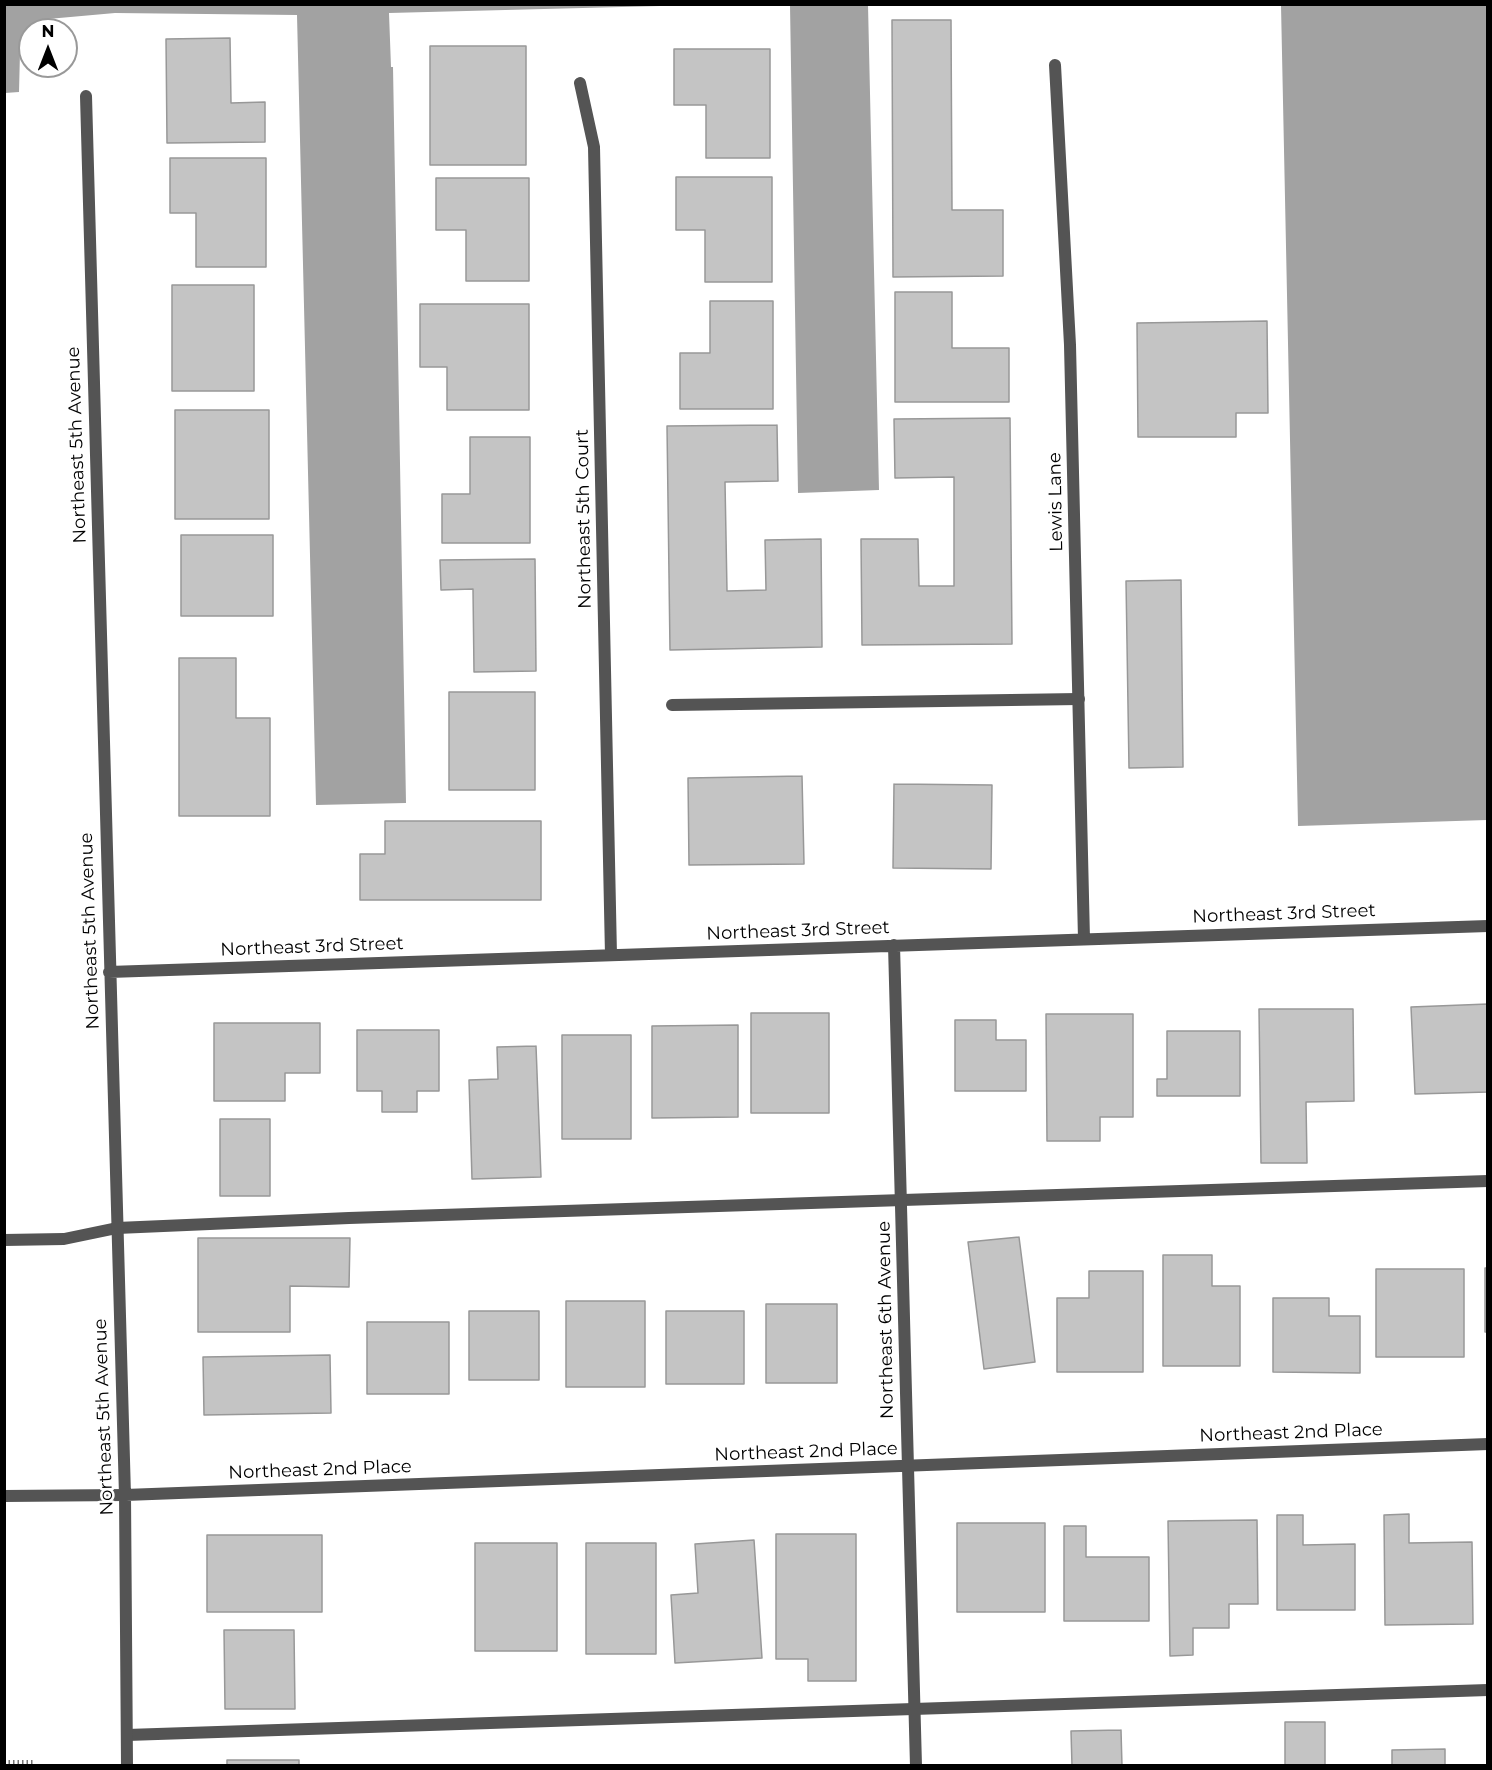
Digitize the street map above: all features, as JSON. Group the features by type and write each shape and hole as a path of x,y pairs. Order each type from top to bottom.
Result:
{"street":[{"name":"Lewis Lane","path":"1055,65 1070,345 1084,939"},
{"name":"Northeast 5th Court","path":"580,83 594,147 611,955"},
{"name":"Northeast 5th Avenue","path":"86,96 125,1496 127,1766"},
{"path":"672,705 1079,699"},
{"name":"Northeast 3rd Street","path":"109,972 1488,926"},
{"name":"Northeast 6th Avenue","path":"894,945 916,1766"},
{"path":"4,1240 64,1239 117,1228 361,1218 1488,1180"},
{"name":"Northeast 2nd Place","path":"4,1496 125,1496 1488,1444"},
{"path":"127,1735 1488,1690"}],"path":[{"path":"4,1762 33,1762"}],"shaded area":[{"path":"5,4 699,5 389,13 391,67 393,67 406,803 316,805 297,15 115,13 59,18 18,18 19,92 5,93"},
{"path":"790,5 868,5 879,490 798,493"},
{"path":"1281,5 1487,5 1487,820 1298,826"}],"building":[{"path":"892,20 951,20 952,210 1003,210 1003,276 893,277"},
{"path":"230,38 231,103 265,102 265,142 167,143 166,39"},
{"path":"430,46 526,46 526,165 430,165"},
{"path":"674,49 770,49 770,158 706,158 706,105 674,105"},
{"path":"170,158 266,158 266,267 196,267 196,213 170,213"},
{"path":"676,177 772,177 772,282 705,282 705,230 676,230"},
{"path":"436,178 529,178 529,281 466,281 466,230 436,230"},
{"path":"172,285 254,285 254,391 172,391"},
{"path":"895,292 952,292 952,348 1009,348 1009,402 895,402"},
{"path":"710,301 773,301 773,409 680,409 680,353 710,353"},
{"path":"420,304 529,304 529,410 447,410 447,367 420,367"},
{"path":"1267,321 1268,413 1236,413 1236,437 1138,437 1137,323"},
{"path":"175,410 269,410 269,519 175,519"},
{"path":"1010,418 1012,644 862,645 861,539 918,539 919,586 954,586 954,477 895,478 894,419"},
{"path":"777,425 778,481 725,482 727,591 766,590 765,540 821,539 822,647 670,650 667,426"},
{"path":"470,437 530,437 530,543 442,543 442,494 470,494"},
{"path":"181,535 273,535 273,616 181,616"},
{"path":"535,559 536,671 474,672 473,589 441,590 440,560"},
{"path":"1181,580 1183,767 1129,768 1126,581"},
{"path":"179,658 236,658 236,718 270,718 270,816 179,816"},
{"path":"449,692 535,692 535,790 449,790"},
{"path":"802,776 804,864 689,865 688,778"},
{"path":"894,784 992,785 991,869 893,868"},
{"path":"385,821 541,821 541,900 360,900 360,854 385,854"},
{"path":"1488,1004 1488,1092 1415,1094 1411,1007"},
{"path":"1259,1009 1353,1009 1354,1101 1306,1102 1307,1163 1261,1163"},
{"path":"751,1013 829,1013 829,1113 751,1113"},
{"path":"1046,1014 1133,1014 1133,1117 1100,1117 1100,1141 1047,1141"},
{"path":"955,1020 996,1020 996,1040 1026,1040 1026,1091 955,1091"},
{"path":"214,1023 320,1023 320,1073 285,1073 285,1101 214,1101"},
{"path":"738,1025 738,1117 652,1118 652,1026"},
{"path":"357,1030 439,1030 439,1091 417,1091 417,1112 382,1112 382,1091 357,1091"},
{"path":"1167,1031 1240,1031 1240,1096 1157,1096 1157,1079 1167,1079"},
{"path":"562,1035 631,1035 631,1139 562,1139"},
{"path":"536,1046 541,1177 472,1179 469,1080 498,1079 497,1047"},
{"path":"220,1119 270,1119 270,1196 220,1196"},
{"path":"1019,1237 1035,1362 984,1369 968,1242"},
{"path":"198,1238 350,1238 349,1287 290,1286 290,1332 198,1332"},
{"path":"1163,1255 1212,1255 1212,1286 1240,1286 1240,1366 1163,1366"},
{"path":"1485,1268 1488,1268 1488,1332 1485,1332"},
{"path":"1376,1269 1464,1269 1464,1357 1376,1357"},
{"path":"1089,1271 1143,1271 1143,1372 1057,1372 1057,1298 1089,1298"},
{"path":"1273,1298 1329,1298 1329,1316 1360,1316 1360,1373 1273,1372"},
{"path":"566,1301 645,1301 645,1387 566,1387"},
{"path":"766,1304 837,1304 837,1383 766,1383"},
{"path":"469,1311 539,1311 539,1380 469,1380"},
{"path":"666,1311 744,1311 744,1384 666,1384"},
{"path":"367,1322 449,1322 449,1394 367,1394"},
{"path":"330,1355 331,1413 204,1415 203,1357"},
{"path":"1409,1514 1409,1543 1472,1542 1473,1624 1385,1625 1384,1515"},
{"path":"1277,1515 1303,1515 1303,1545 1355,1544 1355,1610 1277,1610"},
{"path":"1257,1520 1258,1604 1229,1604 1229,1628 1193,1628 1193,1655 1170,1656 1168,1521"},
{"path":"957,1523 1045,1523 1045,1612 957,1612"},
{"path":"1064,1526 1086,1526 1086,1557 1149,1557 1149,1621 1064,1621"},
{"path":"776,1534 856,1534 856,1681 808,1681 808,1659 776,1659"},
{"path":"207,1535 322,1535 322,1612 207,1612"},
{"path":"754,1540 762,1658 675,1663 671,1595 698,1593 695,1544"},
{"path":"475,1543 557,1543 557,1651 475,1651"},
{"path":"586,1543 656,1543 656,1654 586,1654"},
{"path":"224,1630 294,1630 295,1709 225,1709"},
{"path":"1285,1722 1325,1722 1325,1766 1285,1766"},
{"path":"1121,1730 1122,1766 1072,1766 1071,1731"},
{"path":"1445,1749 1445,1766 1392,1766 1392,1750"},
{"path":"227,1760 299,1760 299,1766 227,1766"}]}
